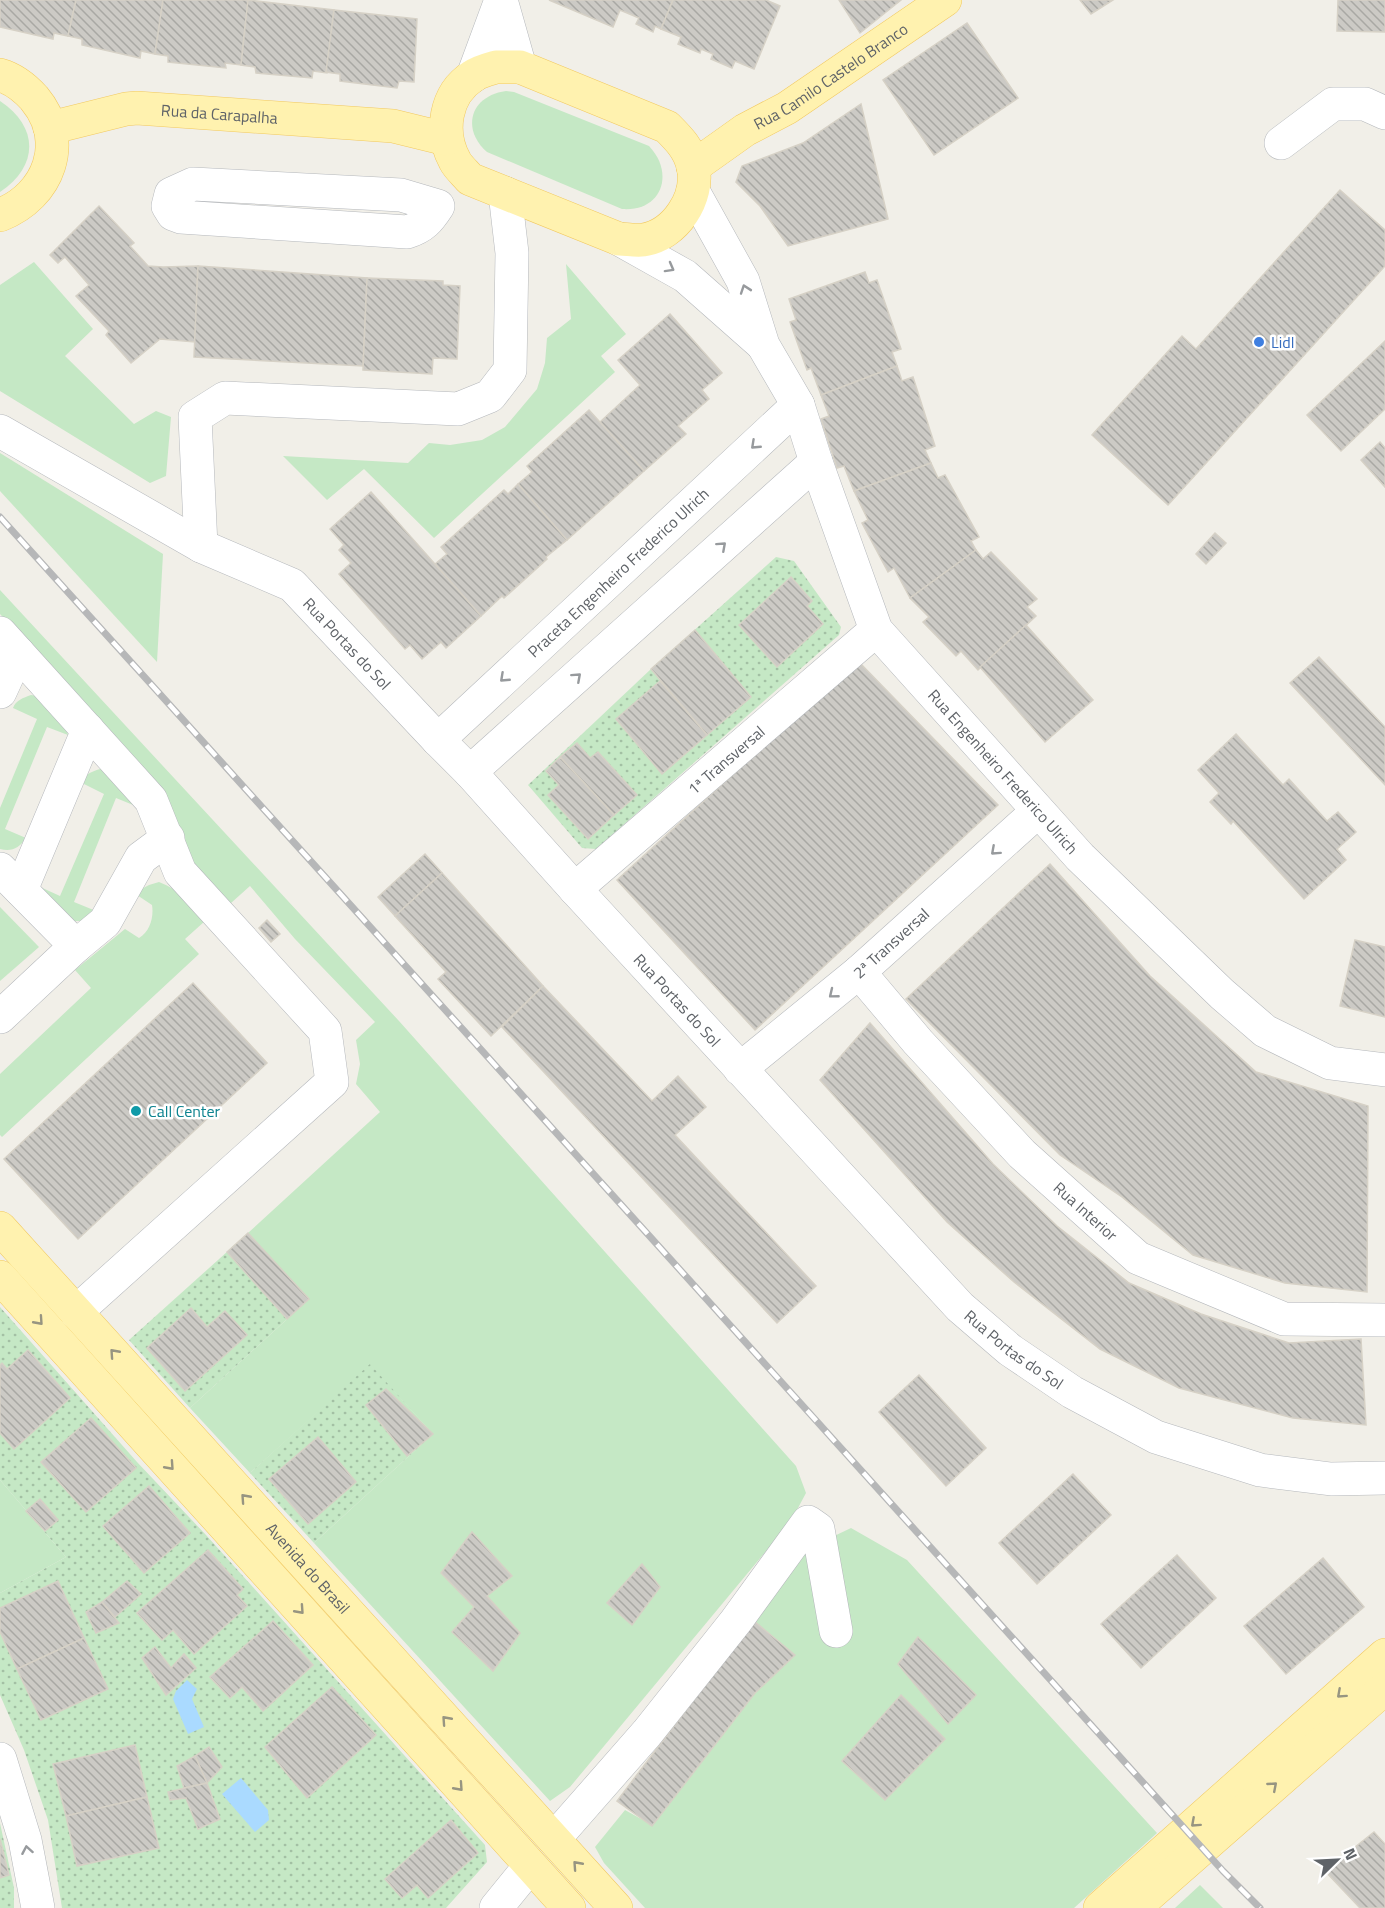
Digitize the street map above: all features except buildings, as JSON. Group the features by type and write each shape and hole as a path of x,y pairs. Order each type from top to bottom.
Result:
{"main road":[{"name":"Rua Camilo Castelo Branco","path":"690,167 745,130 787,108 945,0"},
{"name":"Rua da Carapalha","path":"393,126 429,111 465,84 496,67 520,67"},
{"path":"465,84 446,115 446,140 455,162 470,179 619,239 644,240 666,231 683,213 690,167 667,127 520,67"},
{"path":"0,75 27,90 41,107 50,128 52,147 50,165 42,182 16,209 0,215"},
{"name":"Rua da Carapalha","path":"50,128 137,108 393,126 446,140"},
{"name":"Avenida do Brasil","path":"0,1228 616,1908"},
{"name":"Avenida do Brasil","path":"0,1277 569,1908"},
{"path":"1100,1908 1385,1655"},
{"path":"1134,1908 1385,1688"}],"street":[{"path":"501,0 520,67"},
{"path":"465,84 501,0"},
{"path":"1281,143 1333,104 1365,104 1385,113"},
{"name":"Rua Engenheiro Frederico Ulrich","path":"690,167 743,281 763,345 798,405 876,630 1080,857 1222,994 1265,1031 1330,1063 1385,1070"},
{"path":"438,206 401,195 193,184 171,194 168,206 173,214 181,216 407,232 428,222 438,206 459,191 470,179"},
{"path":"201,546 195,417 225,398 458,409 490,396 510,370 512,253 505,193"},
{"path":"512,253 548,210"},
{"name":"Rua Engenheiro Frederico Ulrich","path":"619,239 685,276 763,345"},
{"name":"Praceta Engenheiro Frederico Ulrich","path":"438,740 798,405"},
{"name":"Rua Portas do Sol","path":"3,433 201,546 292,585 470,772 960,1307 1010,1350 1072,1392 1156,1437 1260,1470 1331,1479 1385,1478"},
{"path":"470,772 816,462"},
{"name":"1ª Transversal","path":"575,889 876,630"},
{"path":"0,692 9,643"},
{"path":"9,643 151,800 180,872 325,1031 332,1082 76,1312"},
{"path":"76,946 11,880 88,730"},
{"name":"2ª Transversal","path":"740,1069 859,972 1038,812"},
{"path":"0,1017 105,922 141,858 168,838"},
{"name":"Rua Interior","path":"859,972 918,1042 1022,1154 1138,1257 1284,1319 1385,1320"},
{"path":"554,1839 647,1733 736,1621 808,1522 818,1529 836,1631"},
{"path":"0,1760 26,1840 38,1908"},
{"path":"496,1908 530,1866"}],"green space":[{"path":"506,91 514,92 649,146 661,168 660,189 655,198 636,208 622,209 487,152 474,133 473,115 477,106 484,99"},
{"path":"0,101 13,111 22,123 29,146 22,170 13,182 0,192"},
{"path":"34,262 93,329 65,356 134,424 156,411 171,417 166,476 150,483 0,391 0,285"},
{"path":"566,264 626,334 601,356 615,372 434,538 364,469 327,500 283,456 408,463 429,443 450,445 482,440 505,427 537,389 545,363 547,338 571,319"},
{"path":"0,453 163,554 157,662 0,491"},
{"path":"776,557 794,561 841,627 839,635 596,849 582,848 528,785 651,669"},
{"path":"0,590 399,1021 796,1466 806,1493 791,1521 570,1787 550,1801 314,1543 433,1434 370,1365 250,1473 190,1408 308,1300 248,1233 380,1112 356,1084 360,1064 356,1040 375,1022 295,939 250,886 231,903 189,860 166,795 0,614"},
{"path":"31,695 37,696 65,725 68,735 47,727 5,829 26,838 15,848 0,849 0,808 37,719 13,708 18,701"},
{"path":"100,769 105,770 138,807 116,798 74,902 96,911 82,921 72,921 38,886 60,896 104,794 82,783 86,775"},
{"path":"159,882 185,898 205,921 185,939 199,954 2,1137 0,1135 0,1074 91,988 75,970 125,929 139,938 146,932 152,919 152,905 134,893"},
{"path":"0,907 39,947 0,981"},
{"path":"248,1233 309,1299 190,1408 129,1340"},
{"path":"0,1307 137,1462 206,1535 485,1845 487,1862 446,1908 62,1908 48,1820 24,1750 0,1695 0,1593 66,1557 0,1480"},
{"path":"370,1364 433,1434 314,1543 250,1473"},
{"path":"0,1480 66,1557 0,1593"},
{"path":"851,1528 907,1560 1157,1833 1074,1908 645,1908 604,1863 595,1847 625,1810 652,1825 755,1693 794,1654 754,1621 807,1549"},
{"path":"0,1823 14,1888 14,1908 0,1908"},
{"path":"1200,1885 1223,1908 1175,1908"}],"water":[{"path":"187,1680 197,1689 192,1699 204,1727 188,1734 173,1699 176,1691"},
{"path":"241,1778 268,1810 269,1820 255,1832 222,1794"}],"railway":[{"path":"0,517 1223,1871 1260,1908"}],"place":[{"name":"Lidl","path":"1259,342"},
{"name":"Call Center","path":"136,1111"}]}
